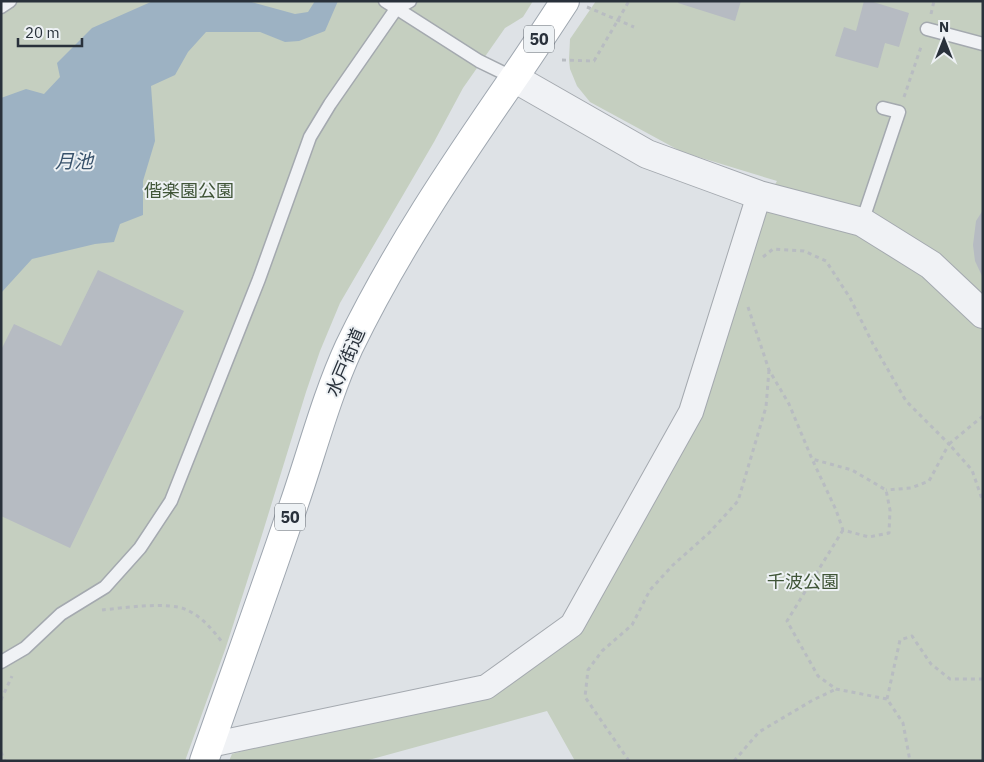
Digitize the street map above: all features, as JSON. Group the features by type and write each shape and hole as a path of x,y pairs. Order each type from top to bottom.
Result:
{"main road":[{"name":"水戸街道","path":"207,753 241,661 332,387 371,303 408,236 480,126 514,78 576,4"}],"street":[{"path":"514,78 647,154 759,194 862,222 931,265 983,314"},
{"path":"207,753 486,687 572,625 691,412 759,194"}],"lane":[{"path":"1,8 10,1"},
{"path":"385,1 479,61 514,78"},
{"path":"1,662 25,648 61,614 105,587 140,548 171,501 258,279 310,137 330,104 396,9 410,1"},
{"path":"928,29 983,44"},
{"path":"862,222 899,112 883,108"}],"path":[{"path":"562,60 594,61 628,1"},
{"path":"576,4 634,27"},
{"path":"899,112 928,29"},
{"path":"761,259 773,249 804,251 826,261 850,298 906,401 972,470 983,502"},
{"path":"748,304 749,314 769,370 789,404 843,530"},
{"path":"629,761 585,697 588,670 602,651 632,625 650,590 738,501 766,407 769,370"},
{"path":"812,459 852,470 886,490 910,488 929,481 949,444 983,416"},
{"path":"843,530 869,537 889,533 890,510 886,490"},
{"path":"843,530 787,620 818,676 836,690 887,699"},
{"path":"101,610 156,605 186,609 208,624 226,647 241,661"},
{"path":"910,761 903,723 887,699 900,640 912,636 931,664 950,679 983,679"},
{"path":"734,761 759,732 813,700 836,690"},
{"path":"1,752 6,761"}],"green space":[{"name":"偕楽園公園","path":"1,1 533,1 523,17 505,28 463,88 434,142 340,303 320,351 306,392 226,647 185,761 1,761"},
{"name":"千波公園","path":"596,1 983,1 983,761 575,761 547,711 365,761 229,761 232,754 415,702 486,687 572,625 691,412 761,209 777,181 682,152 590,102 577,86 570,69 570,39"}],"water":[{"name":"月池","path":"153,1 248,1 295,14 308,12 315,1 338,1 325,31 299,41 285,42 260,32 206,32 188,52 175,75 151,86 155,141 143,181 143,215 120,224 114,242 95,244 32,259 1,293 1,98 26,89 44,94 60,77 57,63 92,28"}],"building":[{"path":"679,1 741,1 735,21 678,3"},
{"path":"864,1 870,1 909,13 899,47 885,43 878,68 835,56 844,27 856,31"},
{"path":"983,210 983,278 975,261 973,245 976,221"},
{"path":"98,270 184,311 70,548 1,516 1,350 14,324 61,346"}]}
